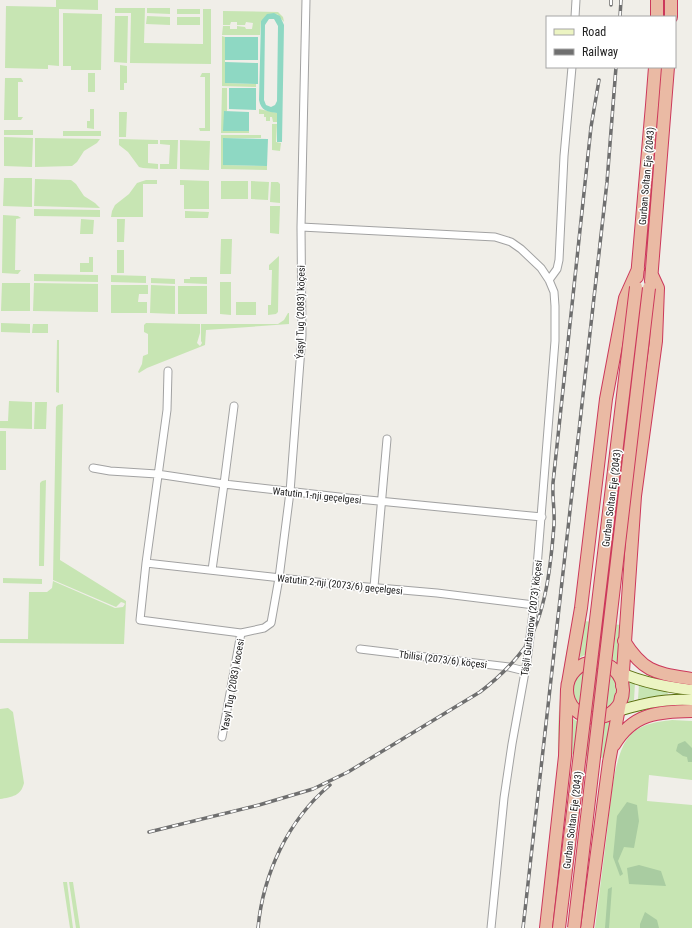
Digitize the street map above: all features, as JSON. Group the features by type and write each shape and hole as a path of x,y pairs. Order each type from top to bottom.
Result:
{"highway":[{"path":"657,16 658,0"},
{"path":"671,0 671,16"},
{"name":"Gurban Soltan Eje (2043)","path":"559,928 638,269 654,68"},
{"name":"Gurban Soltan Eje (2043)","path":"574,928 652,274 668,68"},
{"path":"546,928 565,756 567,686 581,608 609,384 624,298 638,269"},
{"path":"587,928 611,750 614,712 622,686 635,496 656,341 658,288 652,274"},
{"path":"624,641 636,658 648,668 657,672 692,679"},
{"path":"614,712 594,718 578,712 571,704 567,686 572,674 580,666 596,662 611,668 618,676 622,686"},
{"path":"611,750 626,728 638,720 654,714 692,711"}],"main road":[{"path":"622,686 662,686 692,690"},
{"path":"614,712 665,700 692,700"}],"street":[{"name":"Ýaşyl Tug (2083) köçesi","path":"241,633 264,628 271,623 279,578 290,492 302,335 301,227 306,0"},
{"path":"575,16 576,0"},
{"path":"301,227 495,237 511,242 521,249 541,268 549,280 557,269 559,260 564,156 572,68"},
{"name":"Täşli Gurbanow (2073) köçesi","path":"492,928 504,798 525,671 534,605 542,517 555,341 554,292 549,280"},
{"path":"168,370 167,410 157,474 140,620 241,633"},
{"path":"212,570 234,406"},
{"path":"374,588 387,439"},
{"name":"Watutin 1-nji geçelgesi","path":"93,468 110,471 157,474 290,492 542,517"},
{"name":"Watutin 2-nji (2073/6) geçelgesi","path":"146,563 374,588 437,593 534,605"},
{"name":"Yasyl Tug (2083) kocesi","path":"222,737 241,633"},
{"name":"Tbilisi (2073/6) köçesi","path":"360,649 509,667 525,671"}],"green space":[{"path":"56,0 98,0 98,10 59,9 59,66 48,65 48,69 5,68 6,6 56,7"},
{"path":"115,8 145,8 144,43 203,44 203,9 211,9 211,64 130,63 131,13 115,13"},
{"path":"147,8 170,8 170,14 147,13"},
{"path":"177,9 200,9 200,14 177,14"},
{"path":"223,11 278,12 283,17 284,22 277,14 261,21 260,35 222,35 223,26 230,26 230,29 237,29 237,26 252,29 253,23 246,22 245,25 237,25 237,22 231,22 230,25 223,25"},
{"path":"63,13 102,14 101,70 71,70 71,66 63,66"},
{"path":"274,13 280,16 284,25 282,142 277,142 277,113 263,109 259,100 261,21 267,14","holes":["269,19 274,19 278,26 277,101 275,105 271,107 266,105 264,100 265,25"]},
{"path":"115,16 128,16 127,63 114,62"},
{"path":"147,16 170,17 170,25 146,24"},
{"path":"177,17 200,17 200,25 177,25"},
{"path":"222,36 225,37 225,83 256,84 256,87 222,86"},
{"path":"225,37 258,37 258,60 225,60"},
{"path":"225,62 258,63 258,84 225,83"},
{"path":"120,65 127,66 127,83 124,83 124,90 120,90"},
{"path":"88,73 95,73 95,92 88,92"},
{"path":"202,73 210,73 210,131 200,131 199,128 205,128 205,77 200,77"},
{"path":"5,78 21,78 23,81 18,82 18,117 23,117 21,120 4,120"},
{"path":"222,88 227,88 227,111 224,111 224,131 249,131 249,133 221,133"},
{"path":"229,88 256,88 256,110 229,109"},
{"path":"90,109 94,109 94,129 87,128 87,121 90,121"},
{"path":"259,109 277,113 277,122 273,122 272,117 270,117 270,121 266,121 264,114 259,114"},
{"path":"224,111 249,112 249,131 223,131"},
{"path":"119,112 127,112 126,137 119,137"},
{"path":"272,124 277,124 276,142 281,143 280,151 272,150"},
{"path":"4,130 33,130 33,135 4,135"},
{"path":"63,131 101,131 101,136 63,136"},
{"path":"221,135 261,135 261,138 223,138 223,165 267,166 267,170 221,169"},
{"path":"4,137 33,138 32,167 4,166"},
{"path":"35,138 100,139 97,143 84,151 77,162 72,166 35,167"},
{"path":"223,138 268,139 267,166 223,165"},
{"path":"119,139 158,140 158,144 148,144 148,163 158,164 158,169 139,167 128,152 119,145"},
{"path":"160,140 178,140 177,169 160,169 160,164 169,164 170,145 160,144"},
{"path":"180,140 210,141 209,170 180,169"},
{"path":"4,178 32,178 32,207 3,206"},
{"path":"35,179 71,180 76,184 84,196 100,208 34,206"},
{"path":"146,180 157,180 157,184 143,184 143,217 111,217 115,205 129,194 137,183"},
{"path":"180,180 209,181 209,209 184,209 184,185 180,185"},
{"path":"221,181 248,181 248,199 221,199"},
{"path":"251,181 269,182 268,200 251,199"},
{"path":"271,182 278,182 280,184 280,203 270,202"},
{"path":"270,206 280,206 279,234 270,233"},
{"path":"34,209 100,210 100,217 34,216"},
{"path":"185,211 209,212 208,218 185,218"},
{"path":"3,215 18,216 21,218 16,219 15,270 21,270 18,274 2,273"},
{"path":"81,219 94,220 93,234 80,234"},
{"path":"117,219 125,219 124,242 117,242"},
{"path":"221,239 232,239 231,274 220,274"},
{"path":"117,250 124,250 124,273 117,273"},
{"path":"279,256 278,312 276,314 268,315 268,305 271,305 272,270 269,270 269,265"},
{"path":"89,257 93,257 93,272 80,272 80,263 89,263"},
{"path":"34,274 98,275 98,282 34,281"},
{"path":"111,275 146,276 146,283 111,282"},
{"path":"190,277 207,277 207,284 184,283 184,279 190,279"},
{"path":"151,278 175,279 175,284 151,283"},
{"path":"220,282 231,282 231,315 220,314"},
{"path":"2,283 30,283 30,311 1,311"},
{"path":"34,283 98,284 98,312 33,311"},
{"path":"111,285 148,285 148,294 139,294 138,302 147,302 147,313 111,313"},
{"path":"151,285 175,286 175,314 150,313"},
{"path":"178,286 207,286 207,314 178,314"},
{"path":"236,302 256,302 256,315 236,315"},
{"path":"288,313 289,324 206,330 205,345 147,368 139,373 138,372 142,364 143,356 148,354 148,334 144,332 144,325 146,323 200,324 200,333 197,343 200,346 202,343 201,324 278,324 284,320"},
{"path":"1,323 30,324 30,333 1,332"},
{"path":"33,324 48,324 48,333 32,333"},
{"path":"57,340 59,340 59,393 56,392"},
{"path":"9,401 32,402 32,429 0,428 0,421 8,421"},
{"path":"35,402 47,402 46,429 34,429"},
{"path":"63,404 60,560 126,601 124,644 0,643 0,639 28,639 29,592 47,592 52,588 53,581 115,608 123,607 125,604 121,602 116,607 53,580 56,407"},
{"path":"0,431 6,431 6,470 0,470"},
{"path":"46,480 44,566 39,566 40,483"},
{"path":"3,578 42,579 42,584 3,583"},
{"path":"573,620 563,686 558,753 561,686"},
{"path":"584,621 621,625 620,664 609,657 593,653 582,656 576,660"},
{"path":"595,668 607,672 613,678 617,690 613,702 607,708 595,712 583,708 577,702 573,690 577,678 583,672"},
{"path":"629,681 635,683 634,700 627,702"},
{"path":"639,684 667,692 668,694 638,699"},
{"path":"8,708 13,712 24,783 21,791 15,795 0,799 0,709"},
{"path":"569,716 580,723 591,726 596,726 614,719 604,758 569,754"},
{"path":"672,720 692,721 692,780 649,775 647,801 692,805 692,928 595,928 611,797 619,757 623,747 632,733 648,724"},
{"path":"685,741 692,748 692,762 688,762 687,757 676,751 678,744"},
{"path":"627,802 637,805 639,821 634,848 624,847 618,861 623,874 620,876 613,857 617,816"},
{"path":"639,865 661,871 666,886 629,884 627,868"},
{"path":"63,882 67,882 73,928 70,928"},
{"path":"69,882 73,882 80,928 76,928"},
{"path":"612,887 609,928 605,928 608,889"},
{"path":"645,912 657,920 659,928 640,928"}],"railway":[{"path":"611,0 611,5"},
{"path":"620,16 621,0"},
{"path":"523,928 607,182 616,68"},
{"path":"149,832 259,805 313,789 348,772 480,692 504,671 525,647 538,620 543,604 549,572 554,525 553,483 591,127 599,80"},
{"path":"258,928 265,888 280,849 290,831 302,815 315,799 330,785"}]}
